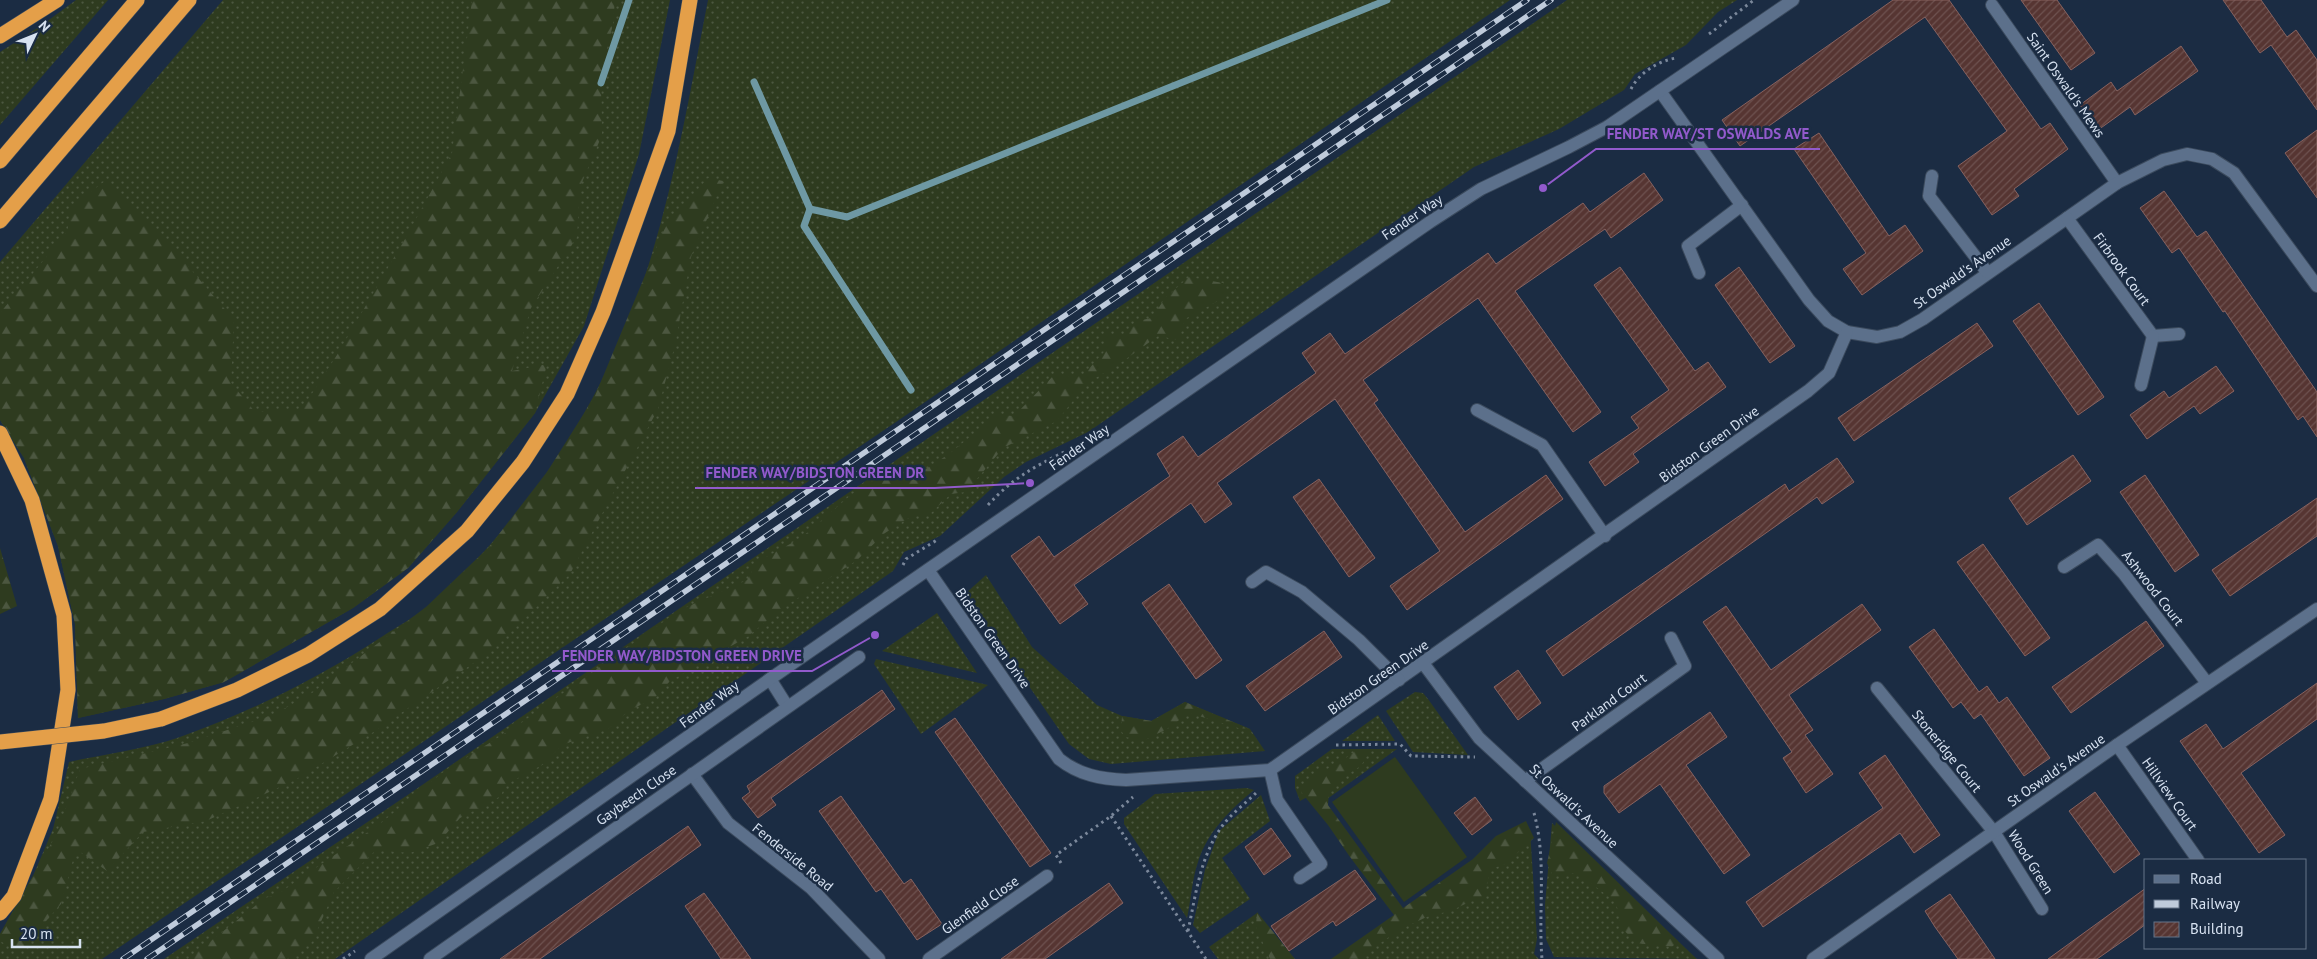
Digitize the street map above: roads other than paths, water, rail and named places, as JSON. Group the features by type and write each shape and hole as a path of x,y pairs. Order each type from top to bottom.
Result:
{"highway":[{"path":"0,36 57,0"},
{"path":"0,161 137,0"},
{"path":"0,221 189,0"},
{"path":"0,742 104,731 162,719 237,690 308,655 380,608 468,531 523,462 567,394 604,312 668,131 690,0"},
{"path":"0,433 32,500 64,615 68,690 51,799 14,896 0,913"}],"street":[{"name":"Fender Way","path":"371,959 770,679 1438,217 1481,189 1607,127 1792,0"},
{"name":"Saint Oswald's Mews","path":"1992,5 2116,183"},
{"name":"St Oswald's Avenue","path":"1660,90 1808,300 1828,321 1847,332 1877,337 1900,332 1923,318 2116,183 2163,160 2186,154 2212,160 2234,172 2317,286"},
{"path":"1932,176 1929,196 1987,272"},
{"path":"1699,274 1688,246 1742,205"},
{"name":"Firbrook Court","path":"2067,218 2153,336"},
{"name":"Bidston Green Drive","path":"928,570 1059,759 1072,770 1107,779 1126,780 1157,776 1270,770 1605,536 1808,391 1829,373 1847,332"},
{"path":"2141,385 2153,336 2179,334"},
{"path":"1477,410 1542,444 1605,536"},
{"name":"Ashwood Court","path":"2064,567 2098,545 2134,586 2207,683"},
{"path":"1252,582 1266,572 1302,592 1360,640 1399,680"},
{"name":"St Oswald's Avenue","path":"1813,959 2117,745 2317,609"},
{"name":"Parkland Court","path":"1525,781 1685,666 1671,638"},
{"name":"Gaybeech Close","path":"430,959 859,656"},
{"name":"St Oswald's Avenue","path":"1423,663 1479,738 1718,959"},
{"path":"770,679 788,706"},
{"name":"Stoneridge Court","path":"1877,688 1994,832"},
{"name":"Hillview Court","path":"2117,745 2197,859"},
{"path":"1270,770 1277,800 1321,864 1300,878"},
{"name":"Fenderside Road","path":"692,774 728,823 811,888 877,958"},
{"name":"Wood Green","path":"1994,832 2042,908"},
{"name":"Glenfield Close","path":"929,959 1047,876"}],"waterway":[{"path":"601,83 629,0"},
{"path":"911,390 804,226 810,209 847,217 1387,0"},
{"path":"754,82 810,209"}],"railway":[{"path":"123,959 1527,0"},
{"path":"147,959 1551,0"}],"place":[{"name":"FENDER WAY/ST OSWALDS AVE","path":"1543,188"},
{"name":"FENDER WAY/BIDSTON GREEN DR","path":"1030,483"},
{"name":"FENDER WAY/BIDSTON GREEN DRIVE","path":"875,635"}]}
